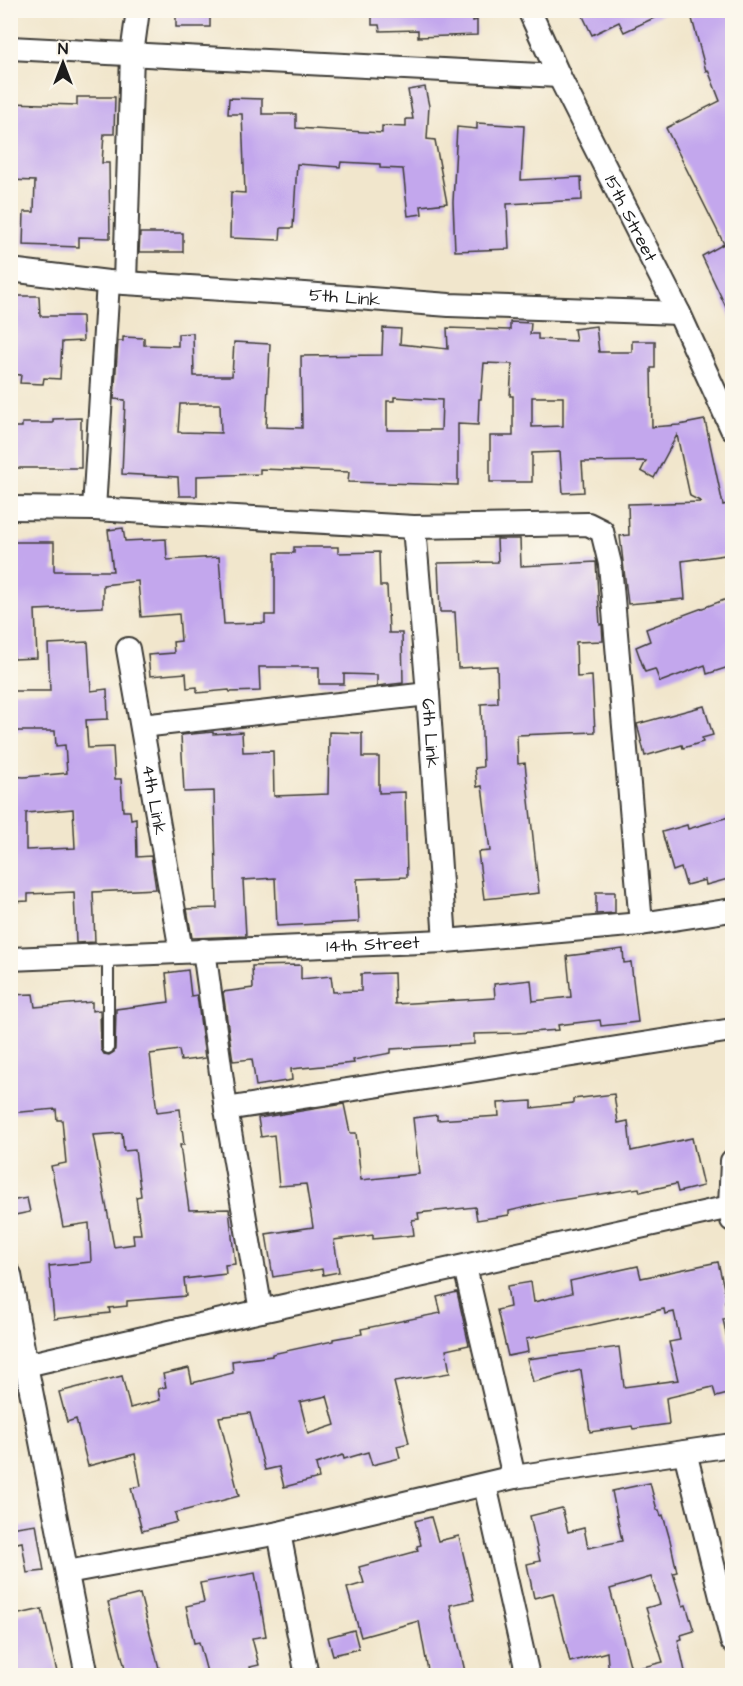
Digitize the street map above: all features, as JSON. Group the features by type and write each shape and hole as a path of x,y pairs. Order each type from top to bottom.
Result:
{"street":[{"path":"94,509 116,282 132,54 138,10"},
{"name":"15th Street","path":"529,10 679,313 732,429"},
{"path":"10,48 560,76"},
{"name":"5th Link","path":"10,270 116,282 449,305 679,313"},
{"path":"10,508 94,509 414,527 565,523 588,524 603,531 610,564 641,924"},
{"name":"6th Link","path":"414,527 445,941"},
{"name":"4th Link","path":"128,649 181,951"},
{"path":"142,726 428,694"},
{"name":"14th Street","path":"10,959 445,941 641,924 732,910"},
{"path":"204,950 226,1109 261,1311"},
{"path":"226,1109 732,1030"},
{"path":"26,1365 465,1267 731,1214 732,1161"},
{"path":"465,1267 514,1477"},
{"path":"10,1275 87,1676"},
{"path":"67,1572 279,1533 514,1477 732,1445"},
{"path":"686,1452 732,1641"},
{"path":"485,1485 528,1676"},
{"path":"279,1533 307,1676"}],"lane":[{"path":"108,954 108,1048"}],"building":[{"path":"176,10 210,10 210,27 176,27"},
{"path":"372,10 473,10 473,21 477,20 477,35 418,37 418,30 380,31 379,25 372,25"},
{"path":"580,10 671,10 624,32 619,22 592,35"},
{"path":"707,10 732,10 732,320 702,256 724,244 666,128 720,101 708,70 706,71 691,15"},
{"path":"425,87 429,106 427,139 435,140 447,203 421,206 422,214 408,216 403,169 380,168 380,164 341,162 340,167 297,164 293,228 281,228 280,240 230,238 231,192 245,193 242,114 228,114 229,98 262,99 262,114 296,114 296,128 382,133 382,126 406,127 406,119 413,119 408,90"},
{"path":"77,97 115,97 114,134 104,134 102,163 109,163 110,238 79,237 79,247 23,245 24,212 34,212 35,181 10,180 10,103 77,105"},
{"path":"477,123 524,126 521,180 581,177 582,200 507,204 509,249 455,251 453,202 457,127 477,129"},
{"path":"140,233 183,233 183,252 139,252"},
{"path":"10,296 39,296 40,316 82,316 83,341 62,342 60,379 44,378 43,384 20,383 21,375 10,374"},
{"path":"510,322 531,323 530,334 538,334 538,339 576,341 574,329 596,326 599,352 632,352 632,341 655,341 655,368 651,368 652,427 705,420 723,505 731,503 732,554 682,561 685,599 628,604 620,536 629,535 628,504 702,502 690,496 677,435 654,478 641,471 646,461 582,462 584,492 563,493 560,452 532,453 532,482 490,482 490,436 513,436 513,396 510,396 512,364 484,363 478,425 458,424 458,485 348,482 349,472 260,469 260,474 197,476 197,496 179,496 178,477 122,474 125,400 114,399 118,341 123,341 123,337 144,338 144,345 178,346 178,334 193,333 194,376 232,376 234,342 270,344 266,427 302,428 301,356 382,355 383,328 401,329 400,344 448,349 447,328 510,330","holes":["394,397 442,400 441,430 387,430 387,401 394,401","532,397 563,397 563,426 532,427","180,404 220,404 221,433 178,432"]},
{"path":"81,418 81,468 13,468 13,427 22,427 22,423 53,423 53,419"},
{"path":"123,528 125,541 166,539 167,560 219,557 224,624 265,623 265,615 275,615 275,553 294,553 294,547 338,547 338,553 379,552 380,586 387,586 389,633 402,633 403,683 377,686 377,675 344,674 344,684 319,684 319,667 259,667 260,691 230,692 229,690 197,693 197,687 187,688 186,673 150,676 148,655 174,653 173,642 181,641 179,614 141,617 138,581 103,585 103,607 35,610 37,658 14,659 13,652 10,652 10,542 54,542 54,571 113,571 108,530"},
{"path":"497,539 520,539 521,566 596,562 603,641 576,642 577,677 592,676 595,732 517,735 518,764 525,763 539,893 484,899 478,852 490,851 482,786 477,787 475,768 483,767 481,704 498,703 497,666 458,668 455,612 440,612 438,563 498,562"},
{"path":"732,597 732,666 707,674 705,665 660,682 655,669 645,672 636,647 650,641 646,629"},
{"path":"88,642 91,691 107,689 108,719 86,720 88,748 113,747 115,779 121,779 123,811 130,811 131,819 136,818 137,857 151,856 156,889 93,892 95,942 76,943 74,892 28,894 28,901 10,902 10,776 67,773 65,745 56,746 55,731 11,731 11,691 50,691 48,644","holes":["73,809 75,848 26,850 26,813"]},
{"path":"704,706 713,735 702,738 703,742 683,748 682,745 645,756 637,724"},
{"path":"213,732 213,734 242,732 243,752 273,751 274,796 328,794 329,732 362,733 362,757 379,757 379,793 405,792 407,877 357,879 359,922 277,926 275,878 243,880 246,936 192,938 187,909 217,908 214,791 184,792 181,735"},
{"path":"732,816 732,878 706,885 705,880 686,885 681,868 673,871 662,832 687,825 688,829"},
{"path":"596,892 615,892 615,913 596,914"},
{"path":"623,949 624,963 631,962 638,1022 601,1026 600,1020 558,1025 559,1030 474,1034 474,1044 391,1049 391,1053 353,1060 354,1063 291,1069 292,1080 256,1086 252,1059 233,1061 223,992 253,988 252,966 301,965 301,979 331,976 333,992 361,991 361,974 394,973 395,1004 495,998 494,984 531,980 533,1001 571,997 567,956"},
{"path":"188,970 191,996 197,995 205,1058 181,1061 179,1050 150,1054 157,1112 180,1109 184,1145 180,1145 189,1210 229,1209 235,1264 225,1265 226,1274 184,1279 186,1296 127,1301 127,1306 109,1308 110,1313 54,1319 49,1266 91,1262 89,1223 63,1227 51,1166 66,1163 62,1120 57,1120 56,1109 10,1113 10,995 33,994 35,1007 92,1002 92,1011 100,1010 101,1049 104,1054 109,1055 115,1049 116,1009 169,1002 166,973","holes":["122,1133 124,1151 135,1150 141,1196 136,1197 141,1234 133,1234 134,1244 114,1247 93,1135"]},
{"path":"614,1094 618,1123 628,1121 631,1151 692,1138 703,1186 678,1192 676,1184 640,1192 639,1188 548,1202 509,1211 509,1215 477,1220 475,1207 418,1213 419,1219 412,1220 414,1235 373,1239 373,1235 334,1240 339,1272 323,1275 322,1269 273,1277 266,1234 313,1227 306,1184 279,1186 274,1135 261,1137 258,1118 344,1104 350,1133 356,1133 361,1180 419,1174 413,1118 437,1115 437,1120 499,1116 498,1103 532,1101 532,1108 573,1103 573,1099"},
{"path":"27,1198 30,1212 10,1216 10,1201"},
{"path":"718,1262 727,1301 725,1301 728,1318 723,1319 732,1361 732,1393 716,1397 713,1387 666,1398 669,1424 590,1432 581,1370 533,1382 527,1359 619,1347 624,1387 678,1380 669,1342 680,1340 674,1312 665,1314 664,1309 526,1339 528,1352 508,1356 497,1310 510,1307 507,1286 531,1282 534,1302 572,1293 570,1281 638,1266 641,1278"},
{"path":"457,1292 469,1345 446,1350 450,1373 394,1382 409,1443 397,1446 400,1458 372,1465 368,1452 344,1459 343,1455 316,1464 319,1478 284,1487 279,1467 265,1470 250,1413 219,1417 239,1496 175,1513 177,1522 142,1531 131,1488 141,1486 135,1454 88,1466 76,1419 67,1422 59,1392 122,1376 130,1408 160,1400 158,1389 166,1387 163,1374 189,1368 192,1383 233,1373 232,1361 272,1356 272,1354 333,1341 333,1339 362,1334 361,1329 441,1313 437,1297","holes":["327,1396 335,1425 308,1434 300,1402"]},
{"path":"650,1483 657,1510 661,1516 663,1515 677,1572 673,1573 683,1606 686,1605 694,1631 681,1635 682,1639 678,1640 686,1676 609,1676 607,1652 570,1662 553,1593 534,1598 527,1564 540,1561 530,1516 562,1508 568,1532 584,1528 588,1548 622,1541 612,1491","holes":["651,1577 660,1604 646,1608 663,1662 631,1670 610,1589"]},
{"path":"431,1517 438,1541 459,1536 474,1600 450,1605 466,1676 429,1676 419,1621 361,1637 347,1588 364,1583 359,1567 418,1551 417,1546 421,1545 415,1521"},
{"path":"36,1524 44,1571 27,1573 22,1542 12,1544 10,1528"},
{"path":"255,1573 266,1636 252,1638 259,1665 250,1667 253,1676 208,1676 199,1642 194,1643 186,1606 204,1602 200,1583"},
{"path":"140,1594 161,1676 127,1676 108,1602"},
{"path":"42,1609 58,1676 10,1676 10,1616"},
{"path":"354,1630 359,1649 333,1655 328,1637"}]}
